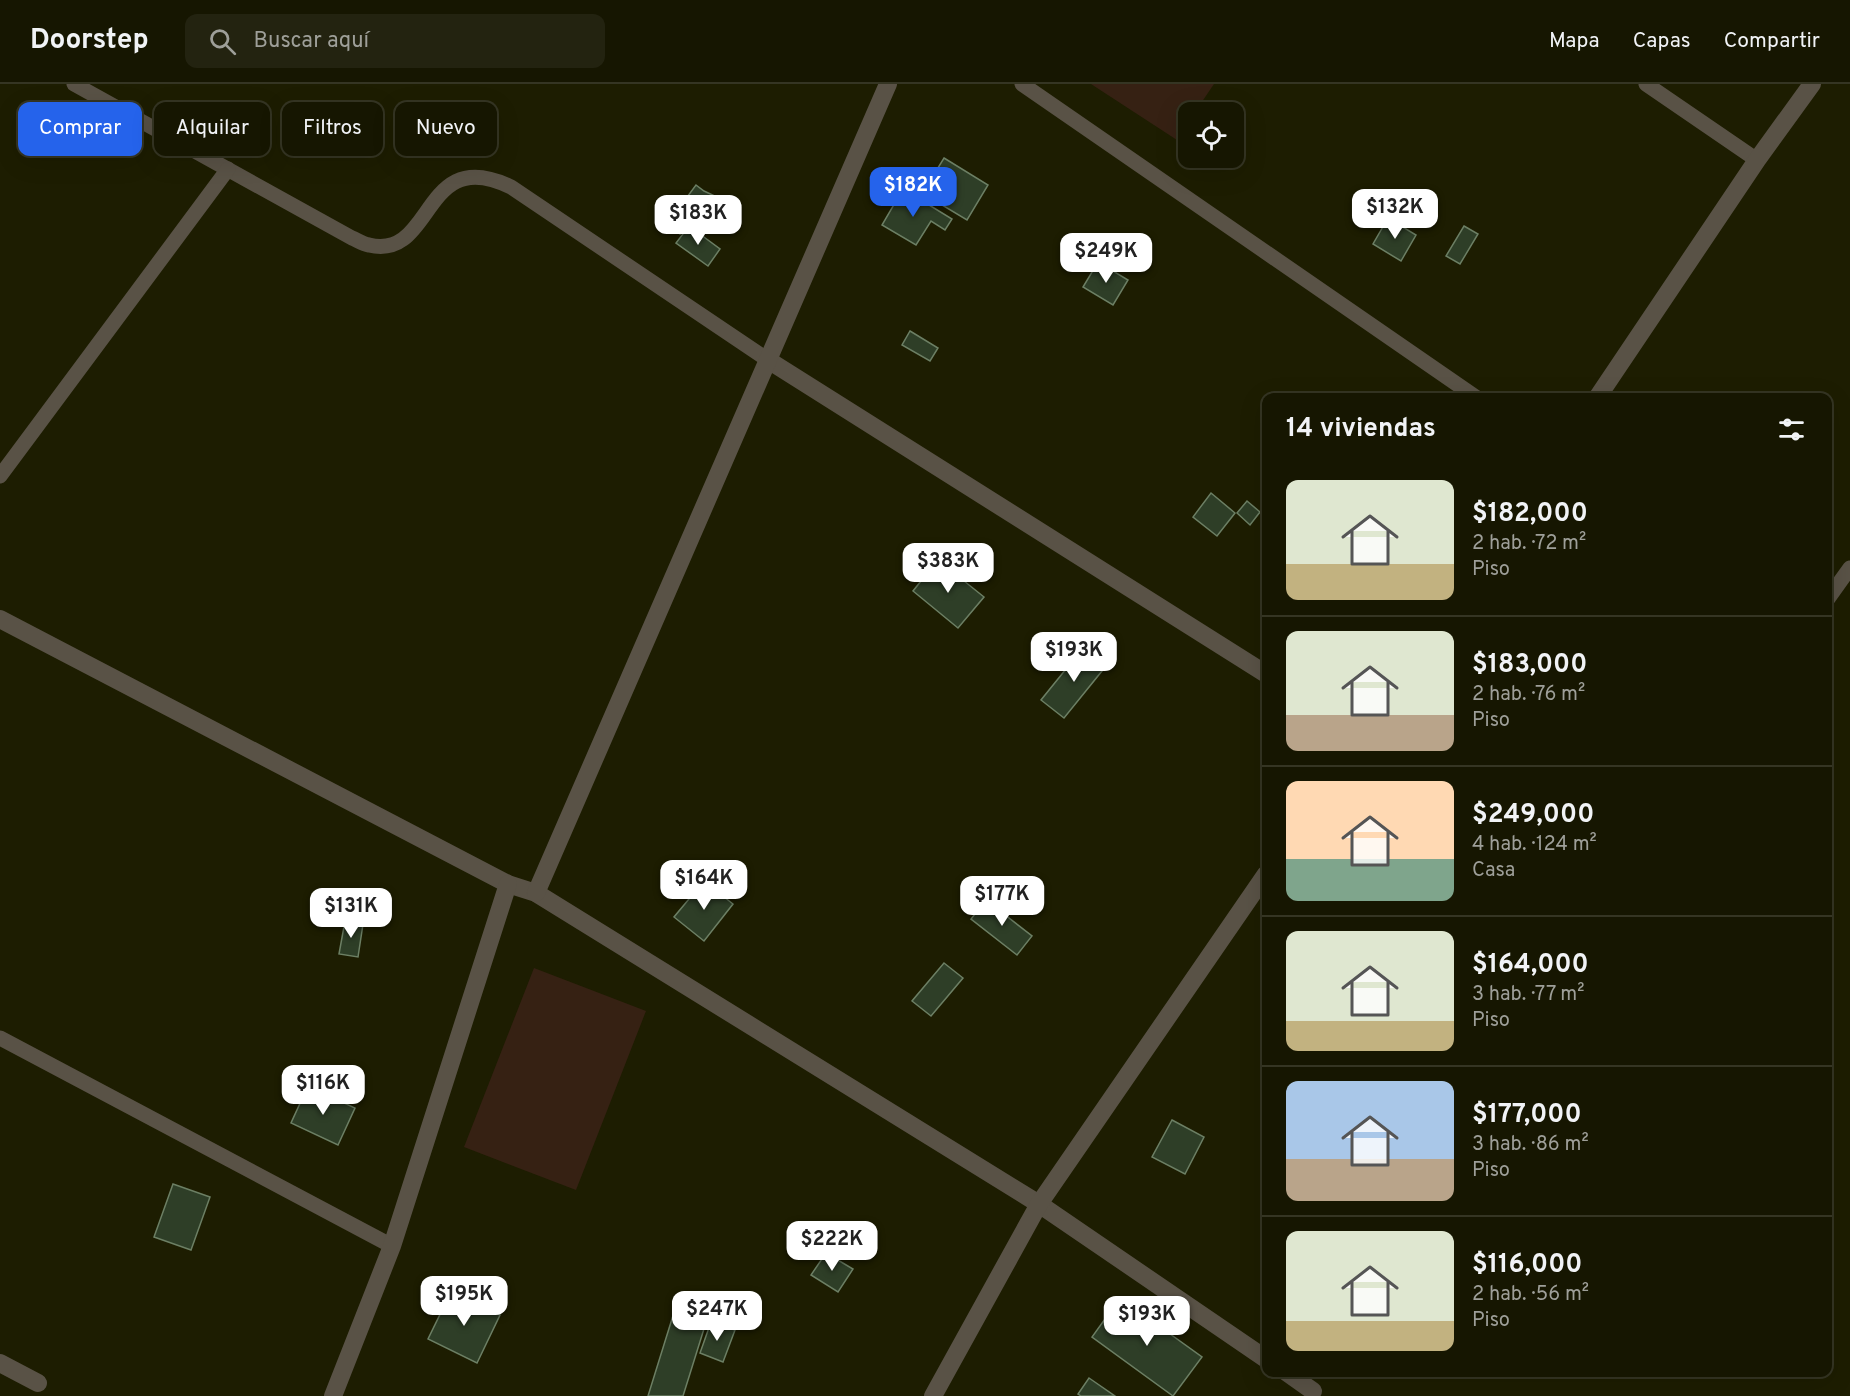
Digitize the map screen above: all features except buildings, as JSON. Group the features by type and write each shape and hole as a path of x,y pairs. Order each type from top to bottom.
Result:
{"street":[{"path":"536,893 888,84"},
{"path":"1600,393 1757,160 1812,84"},
{"path":"768,360 1262,671"},
{"path":"0,619 508,884 536,893 1039,1204 1262,1356"},
{"path":"933,1396 1039,1204 1262,880"},
{"path":"333,1396 392,1246 508,884"},
{"path":"0,1363 38,1383"},
{"path":"1293,1377 1313,1391"}],"lane":[{"path":"74,84 352,238 369,245 387,246 403,240 446,188 456,182 479,176 491,178 512,187 768,360"},
{"path":"1022,84 1470,393"},
{"path":"1646,84 1757,160"},
{"path":"0,476 228,169"},
{"path":"1832,593 1850,568"},
{"path":"0,1038 392,1246"}],"shaded area":[{"path":"1091,84 1214,84 1202,102 1178,102 1177,140"},
{"path":"534,968 646,1011 576,1190 464,1147"}]}
